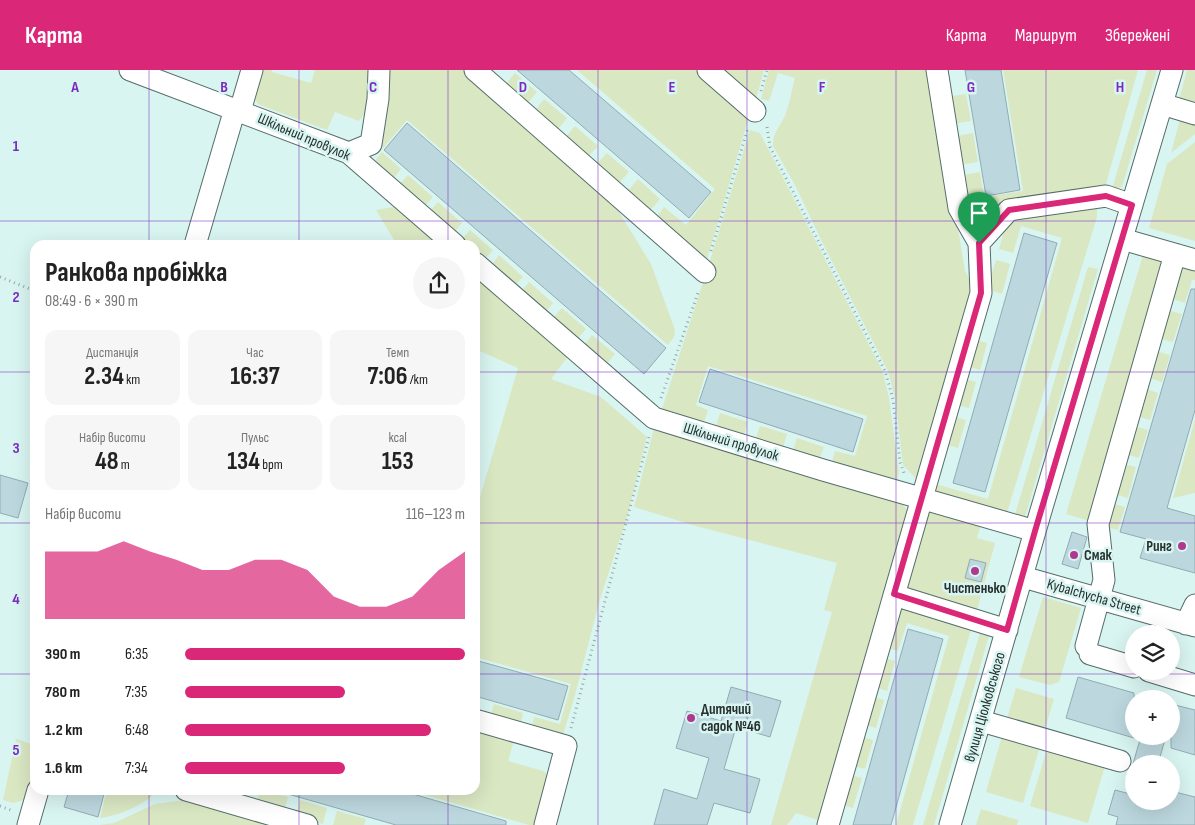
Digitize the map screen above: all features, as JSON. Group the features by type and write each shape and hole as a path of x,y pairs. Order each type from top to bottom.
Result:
{"street":[{"name":"Шкільний провулок","path":"130,70 349,153 449,240"},
{"path":"197,240 252,70"},
{"path":"349,153 371,144 378,100 379,70"},
{"path":"475,70 705,272"},
{"path":"708,70 755,111"},
{"path":"828,825 981,293 979,243 959,208 937,70"},
{"name":"вулиця Ціолковського","path":"950,825 1172,70"},
{"path":"1162,104 1195,114"},
{"path":"979,243 1009,210 1106,196 1132,205"},
{"path":"1122,239 1185,257 1098,524 1104,580 1088,650 1125,664"},
{"name":"Шкільний провулок","path":"480,267 654,418 1035,531"},
{"name":"Kybalchycha Street","path":"1022,577 1099,598 1192,618"},
{"path":"894,594 1007,630"},
{"path":"1180,680 1195,684"},
{"path":"480,721 566,746 545,825"},
{"path":"981,721 1120,761"},
{"path":"28,825 37,795"},
{"path":"203,795 307,825"}],"path":[{"path":"566,746 654,418 705,272 766,70"},
{"path":"755,111 767,124 770,147 885,371 893,400 900,462 903,471 922,499"},
{"path":"0,277 30,289"}],"green space":[{"path":"257,70 272,70 272,72 311,83 315,70 376,70 375,99 359,121 335,112 327,130 260,105 252,97"},
{"path":"382,70 465,70 611,199 651,264 675,330 674,337 668,345 407,120 383,148 380,145"},
{"path":"577,70 700,70 750,113 706,263 655,219 664,207 686,225 715,189"},
{"path":"717,70 764,70 755,103"},
{"path":"769,70 932,70 965,271 976,292 920,483 903,465 895,398 888,371 796,187 773,146 774,137 787,109 795,78 778,73 769,101 761,99"},
{"path":"1003,70 1138,70 1104,191 990,208 975,207 967,204 958,176 980,172 984,197 1023,191"},
{"path":"1147,70 1157,70 1122,187 1112,189"},
{"path":"1187,70 1195,70 1195,109 1180,101"},
{"path":"515,73 537,92 526,105 504,86"},
{"path":"966,94 971,121 950,124 946,97"},
{"path":"544,99 567,118 556,132 534,112"},
{"path":"1181,115 1195,119 1195,134 1171,153"},
{"path":"575,126 598,146 587,158 564,139"},
{"path":"750,130 760,133 883,372 889,398 899,472 897,482 832,462 835,451 855,456 867,416 708,366 696,405 708,410 704,422 662,409"},
{"path":"973,133 978,162 957,165 952,137"},
{"path":"1195,142 1195,241 1149,228 1167,164"},
{"path":"382,152 401,169 393,179 374,162"},
{"path":"607,153 629,172 617,185 595,166"},
{"path":"408,175 433,197 424,207 399,185"},
{"path":"638,179 660,199 648,213 626,193"},
{"path":"438,202 462,223 454,233 429,212"},
{"path":"1095,204 1097,217 1006,516 936,495 932,483 988,499 1062,238 1021,226 1013,253 999,249 1008,217"},
{"path":"399,206 437,240 394,240 376,210"},
{"path":"470,230 493,250 484,260 480,256 480,240 461,240"},
{"path":"499,255 523,277 514,286 491,266"},
{"path":"1143,255 1169,262 1093,522 1066,514"},
{"path":"996,260 1010,264 1002,294 987,289"},
{"path":"1176,265 1195,270 1195,280 1192,280 1185,303 1167,297"},
{"path":"1088,267 1098,269 1025,517 1023,519 1014,518"},
{"path":"480,277 569,355 551,379 601,397 647,437 627,517 600,599 563,735 531,731 534,717 560,724 571,684 480,658 480,497 518,368 480,351"},
{"path":"529,282 553,303 545,313 521,292"},
{"path":"562,308 586,329 576,341 552,319"},
{"path":"1163,309 1182,314 1173,342 1155,337"},
{"path":"592,335 615,354 605,366 583,346"},
{"path":"973,339 987,343 980,370 966,366"},
{"path":"1152,350 1170,355 1162,382 1144,376"},
{"path":"962,378 976,382 969,408 954,404"},
{"path":"1141,387 1158,393 1150,420 1133,415"},
{"path":"720,413 748,422 744,435 716,426"},
{"path":"951,416 966,420 958,448 943,444"},
{"path":"1195,419 1195,493 1173,498"},
{"path":"1130,425 1148,430 1139,458 1122,453"},
{"path":"760,426 787,434 783,447 756,438"},
{"path":"654,428 901,502 911,516 824,822 796,813 787,825 771,825 832,612 824,610 837,563 696,526 634,507"},
{"path":"797,438 824,447 820,458 793,450"},
{"path":"1119,463 1136,467 1128,498 1110,493"},
{"path":"1108,502 1125,507 1118,530 1106,527"},
{"path":"924,510 982,521 977,538 995,543 976,614 905,590"},
{"path":"1043,597 1081,608 1059,682 1050,685 1019,677"},
{"path":"897,600 973,623 913,825 896,825 949,636 907,623 898,651 884,647"},
{"path":"982,626 991,629 934,825 923,825"},
{"path":"881,657 895,661 887,691 873,686"},
{"path":"1016,688 1054,699 1045,729 1007,718"},
{"path":"870,696 884,700 876,728 862,724"},
{"path":"494,704 523,713 520,727 490,719"},
{"path":"480,726 515,737 508,761 540,770 548,776 537,825 529,825 425,795 480,795"},
{"path":"859,736 873,740 865,769 850,765"},
{"path":"1002,736 1040,747 1023,803 986,792"},
{"path":"16,739 30,743 29,794 25,800 13,803 3,800"},
{"path":"1047,749 1105,766 1088,823 1030,806"},
{"path":"848,774 862,778 853,808 839,804"},
{"path":"106,795 152,795 132,808 100,818"},
{"path":"259,795 288,797 284,812 256,804"},
{"path":"193,799 288,825 100,825 114,823 155,804"},
{"path":"300,800 327,808 323,824 296,816"},
{"path":"981,809 1018,820 1017,825 976,825"},
{"path":"337,811 366,819 364,825 333,825"}],"building":[{"path":"517,70 569,70 711,192 689,218"},
{"path":"965,70 1001,70 1020,190 986,196"},
{"path":"407,123 666,348 644,374 384,150"},
{"path":"1024,233 1057,243 985,492 953,483"},
{"path":"1191,289 1195,289 1195,410 1167,508 1195,516 1195,573 1140,558 1146,539 1120,532"},
{"path":"710,369 863,419 853,452 699,402"},
{"path":"0,475 28,483 18,518 0,513"},
{"name":"Смак","path":"1072,532 1087,537 1078,569 1062,564"},
{"name":"Чистенько","path":"970,559 986,563 981,582 965,578"},
{"path":"908,629 943,639 891,825 853,825"},
{"path":"480,661 568,686 558,720 480,697"},
{"path":"1078,677 1125,690 1125,735 1066,718"},
{"name":"Дитячий садок №46","path":"731,687 781,701 770,737 736,727 724,769 760,779 750,813 714,803 707,825 654,825 664,789 697,799 709,758 676,748 687,711 721,721"},
{"path":"1180,706 1195,710 1195,755 1171,748 1171,745 1180,745"},
{"path":"1138,745 1163,745 1161,755 1136,755"},
{"path":"1115,790 1125,793 1125,810 1180,810 1180,793 1195,797 1195,825 1116,825 1118,817 1108,814"},
{"path":"68,795 104,795 98,817 64,807"},
{"path":"291,795 416,795 506,821 506,825 396,825"}],"place":[{"name":"Ринг","path":"1182,546"},
{"name":"Смак","path":"1074,555"},
{"name":"Чистенько","path":"975,571"},
{"name":"Дитячий садок №46","path":"691,718"}],"route":[{"path":"1106,196 1132,205 1007,630 894,594 981,293 979,243 1009,210 1106,196"}]}
